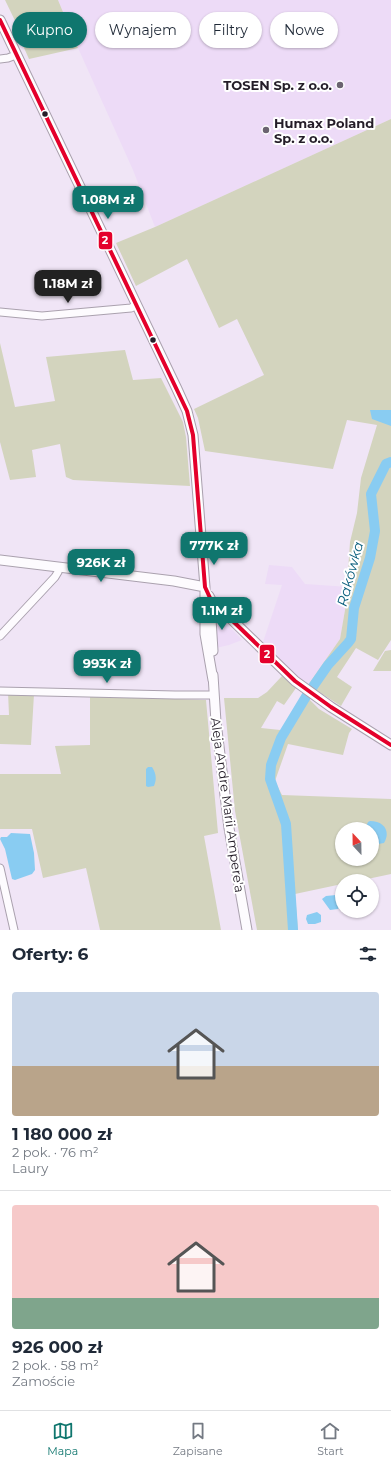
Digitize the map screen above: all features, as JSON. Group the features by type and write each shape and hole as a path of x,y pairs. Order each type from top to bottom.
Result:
{"street":[{"path":"0,20 177,389 190,422 195,458 205,587 211,600 287,673 305,688 391,745"},
{"path":"0,58 8,58 16,55"},
{"path":"0,312 42,316 131,308 137,306"},
{"path":"0,560 174,581 205,587"},
{"path":"0,636 55,577 59,567"},
{"name":"Aleja Andre Marii Ampere'a","path":"205,587 210,604 214,695 229,828 247,930"},
{"name":"Aleja Andre Marii Ampere'a","path":"205,587 205,634 213,680"},
{"path":"211,617 216,612 223,612"},
{"path":"0,691 214,695"},
{"path":"0,868 14,930"}],"shaded area":[{"path":"58,0 391,0 391,119 155,227 133,170 78,48 87,48 87,12 63,12"},
{"path":"269,565 292,567 305,584 349,587 340,639 308,685 290,670 263,642 282,585 265,584"},
{"path":"226,623 242,640 216,648 215,626"}],"green space":[{"path":"5,0 58,0 63,12 12,12 12,14"},
{"path":"24,48 78,48 29,59"},
{"path":"391,119 391,640 378,660 356,648 337,677 352,687 341,706 308,685 340,639 349,587 347,586 350,542 357,513 361,478 377,425 347,420 333,469 205,451 198,418 194,409 264,375 237,319 219,328 187,259 136,286 116,243 155,227"},
{"path":"0,343 15,407 55,401 46,357 125,350 133,380 161,378 183,422 186,437 190,486 73,480 66,477 60,444 32,450 36,477 10,480 0,442"},
{"path":"391,650 391,671 373,671 385,651"},
{"path":"282,676 296,688 284,705 277,701 261,728 290,731 309,699 319,709 352,729 349,733 343,755 288,744 275,781 282,795 391,799 391,874 379,877 379,874 335,874 335,885 295,894 298,930 257,930 235,811 224,698 258,698 267,692"},
{"path":"8,692 34,694 31,745 0,744 0,715 9,715"},
{"path":"90,696 206,700 218,833 204,836 221,930 100,930 86,868 43,878 32,829 0,829 0,774 61,774 55,746 90,745"}],"water":[{"path":"370,410 391,410 391,426 372,419"},
{"path":"148,767 152,767 156,778 154,786 148,787 146,786 146,769"},
{"path":"379,823 385,828 387,834 384,843 379,844"},
{"path":"11,833 30,834 34,853 35,870 32,874 15,880 12,879 5,849 0,839 1,837 7,837"},
{"path":"335,895 335,909 330,910 322,899 326,896"},
{"path":"317,912 321,915 321,922 308,924 306,919 307,915"}],"waterway":[{"name":"Rakówka","path":"312,688 328,665 351,639 354,608 370,558 375,531 371,494 386,464 391,462"},
{"name":"Rakówka","path":"293,930 286,824 270,779 271,765 281,738 307,695"}],"transit line":[{"name":"2","path":"0,20 187,411 193,435 205,587 211,600 295,681 331,707 391,745"}],"place":[{"name":"TOSEN Sp. z o.o.","path":"340,85"},
{"name":"Humax Poland Sp. z o.o.","path":"266,130"}]}
